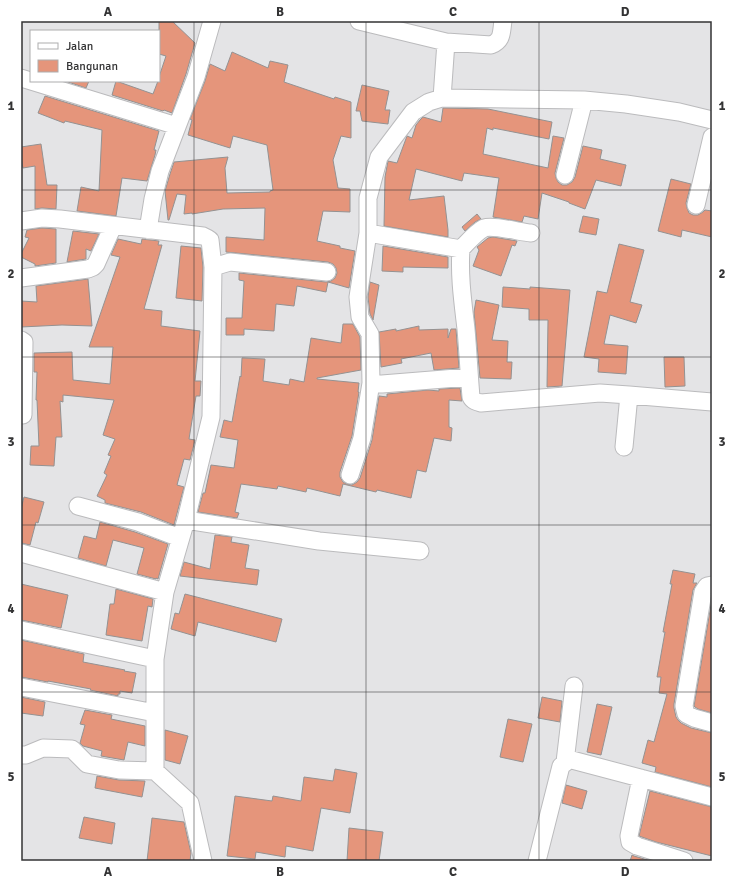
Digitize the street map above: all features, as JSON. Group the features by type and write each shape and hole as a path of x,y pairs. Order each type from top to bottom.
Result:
{"street":[{"path":"148,230 153,199 160,171 196,77 212,21"},
{"path":"359,21 446,42 490,45 497,42 501,37 503,21"},
{"path":"442,98 446,42"},
{"path":"34,82 177,126"},
{"path":"350,475 362,438 371,383 370,334 360,317 358,297 368,233 368,198 379,157 413,112 429,102 442,98 584,100 626,104 671,111 712,120"},
{"path":"564,175 584,100"},
{"path":"696,205 712,136"},
{"path":"21,221 42,218 60,219 203,236 210,240 213,267 211,417 186,520 165,592 155,658 155,772"},
{"path":"21,278 88,269 93,267 96,264 113,226"},
{"path":"530,233 494,227 485,228 461,249 461,272 469,377 473,400 482,403 600,393 712,402"},
{"path":"368,233 461,249"},
{"path":"213,267 230,262 327,272"},
{"path":"21,340 24,342 23,415"},
{"path":"371,383 382,384 469,377"},
{"path":"624,447 628,395"},
{"path":"78,506 138,522 180,538"},
{"path":"186,520 319,541 420,551"},
{"path":"21,553 165,592"},
{"path":"712,585 707,586 702,596 684,706 686,714 694,718 712,722"},
{"path":"21,630 155,658"},
{"path":"565,762 574,686"},
{"path":"21,687 155,713"},
{"path":"21,755 26,755 43,748 72,749 87,764 119,770 155,772 190,803 203,861"},
{"path":"537,861 561,766 568,760 712,797"},
{"path":"642,778 629,836 630,842 637,846 684,861"}],"building":[{"path":"159,21 172,21 195,43 172,113 112,95 116,82 153,94 158,82 160,82 160,74 166,56 160,54"},
{"path":"232,52 268,68 270,61 288,65 284,82 334,99 335,97 351,102 351,138 341,136 333,160 338,188 350,189 350,212 323,211 317,241 355,251 349,288 328,282 326,292 297,286 294,306 276,304 274,331 244,329 244,335 226,335 226,318 242,318 244,281 239,280 239,273 326,282 335,278 337,273 333,264 328,262 226,252 226,237 264,240 265,208 223,209 184,214 186,195 177,194 168,220 165,191 174,162 228,157 225,168 227,193 270,192 273,190 267,145 233,136 230,148 188,135 192,120 190,119 210,64 225,71"},
{"path":"68,82 89,82 86,88"},
{"path":"362,85 389,91 385,110 390,110 388,124 362,121 360,111 356,111"},
{"path":"45,96 159,131 154,150 156,150 155,155 147,181 122,178 116,216 77,211 81,187 99,191 102,130 65,121 64,123 38,113"},
{"path":"443,108 488,109 552,122 549,139 487,128 483,154 548,168 553,136 564,138 555,173 558,182 562,185 567,185 572,182 575,177 583,146 602,150 600,159 626,165 621,186 596,180 585,209 542,193 538,219 524,216 522,222 493,217 499,178 464,173 462,181 416,169 409,200 444,196 448,237 384,226 385,177 388,161 397,163 407,136 412,138 416,125 423,117 441,122"},
{"path":"41,144 47,185 57,185 56,209 35,209 35,166 23,168 21,147"},
{"path":"671,179 691,184 686,203 689,213 698,215 705,210 712,211 712,237 682,230 681,237 658,231"},
{"path":"477,214 481,219 465,231 462,227"},
{"path":"583,216 599,219 596,235 579,232"},
{"path":"42,228 56,229 56,263 35,266 35,264 21,257 21,254 29,238 25,237 27,230"},
{"path":"73,231 99,234 91,251 86,249 86,259 67,262"},
{"path":"493,237 517,241 515,246 512,245 501,276 473,266 479,250 477,247 488,238"},
{"path":"118,239 141,244 142,239 159,241 158,245 162,245 144,309 162,311 161,326 200,331 195,381 201,381 200,396 196,396 189,439 195,440 190,460 184,459 177,485 184,487 174,525 141,512 105,503 105,500 97,496 107,475 104,473 111,456 108,455 115,439 103,435 114,400 63,395 63,402 60,401 62,437 56,437 54,466 30,465 31,446 39,446 36,400 37,372 34,372 34,353 72,352 73,380 110,384 113,347 89,347 120,257 111,255"},
{"path":"619,244 644,250 630,302 642,305 636,323 610,315 604,344 628,346 626,374 598,372 599,359 584,357 597,291 607,293"},
{"path":"181,246 201,248 203,267 202,301 176,298"},
{"path":"383,246 448,257 448,268 403,267 403,272 382,271"},
{"path":"88,279 92,326 62,325 21,327 21,301 37,302 36,286"},
{"path":"370,282 379,285 373,320 370,314 368,297"},
{"path":"503,287 530,289 530,287 570,290 562,386 547,387 548,320 529,320 529,309 502,307"},
{"path":"476,300 499,305 492,340 508,341 507,362 512,362 511,379 480,378 474,312"},
{"path":"343,324 353,324 360,337 361,370 317,379 359,383 352,436 340,472 340,477 343,482 352,485 360,478 372,440 379,396 387,397 387,394 428,390 439,391 439,389 460,388 462,401 449,400 449,427 452,428 451,441 434,438 426,472 417,470 411,498 343,484 340,496 307,488 306,492 278,486 277,489 241,484 235,512 239,513 237,518 198,512 203,493 205,493 211,465 234,468 238,440 220,437 224,420 232,422 240,376 241,377 242,358 265,359 263,381 289,385 290,379 304,382 311,338 341,343"},
{"path":"419,326 419,330 448,329 448,338 451,329 456,329 459,368 434,370 431,353 401,359 402,363 381,367 379,332 396,329 396,331"},
{"path":"664,357 684,357 685,386 665,387"},
{"path":"24,497 44,502 38,523 36,522 30,545 21,543 21,509"},
{"path":"100,522 135,532 168,544 158,579 137,574 144,548 113,540 106,566 78,558 84,536 96,539"},
{"path":"215,535 232,537 231,542 249,545 245,568 259,570 257,585 180,576 184,562 210,569"},
{"path":"673,570 695,574 693,583 697,583 693,590 674,708 676,717 681,723 691,728 712,733 712,787 655,772 656,767 642,763 648,740 654,742 667,694 659,693 661,677 657,677 665,632 663,632 672,584 670,584"},
{"path":"21,584 68,595 61,628 21,620"},
{"path":"116,589 153,599 152,607 148,606 142,641 106,635 110,604 114,604"},
{"path":"185,594 282,619 276,642 198,622 195,636 171,629 175,613 179,614"},
{"path":"712,599 712,713 698,709 694,706"},
{"path":"21,640 84,654 83,662 136,673 132,693 120,691 118,696 90,690 91,689 21,677"},
{"path":"21,697 45,702 43,716 21,713"},
{"path":"542,697 562,701 560,722 538,718"},
{"path":"597,704 612,707 601,755 587,752"},
{"path":"85,710 112,715 111,719 145,726 145,746 128,742 124,760 101,756 102,751 83,746 80,743 85,725 80,724"},
{"path":"508,719 532,724 523,762 500,757"},
{"path":"165,730 188,736 180,764 165,760"},
{"path":"335,769 357,773 350,813 321,808 313,851 286,846 285,857 256,852 255,859 227,856 235,796 272,801 273,796 301,801 304,777 333,781"},
{"path":"97,776 119,780 145,781 142,797 95,788"},
{"path":"566,785 587,791 582,809 562,803"},
{"path":"650,791 712,807 712,856 656,842 639,836"},
{"path":"84,817 115,823 112,844 79,838"},
{"path":"152,818 184,822 191,853 190,861 147,861"},
{"path":"349,828 383,832 379,861 347,861"},
{"path":"632,855 634,856 651,861 630,861"}]}
